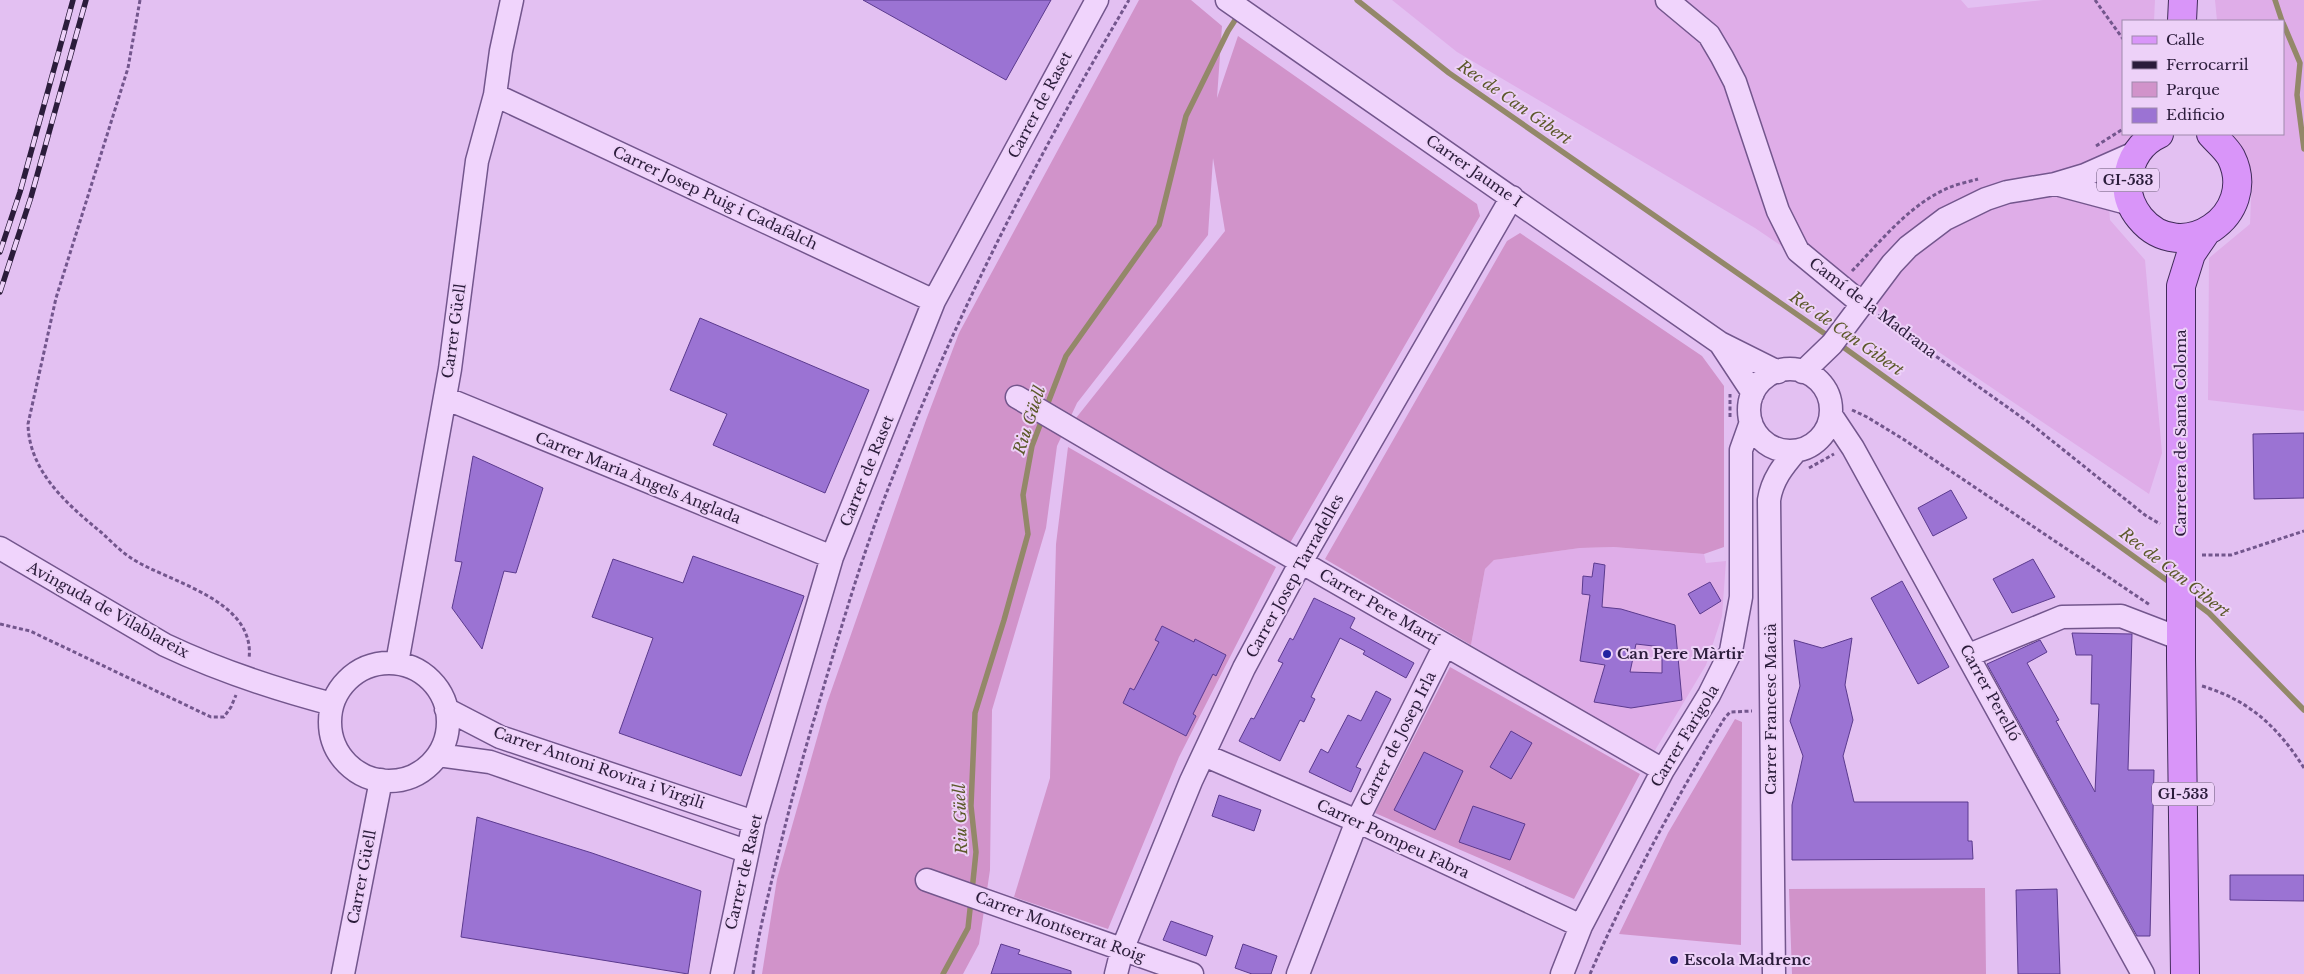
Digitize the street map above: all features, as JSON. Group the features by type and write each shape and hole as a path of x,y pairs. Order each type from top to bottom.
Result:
{"main road":[{"path":"2182,0 2182,20"},
{"name":"Carretera de Santa Coloma","path":"2158,135 2144,144 2137,152 2130,167 2127,183 2131,204 2144,222 2162,234 2184,238 2206,232"},
{"name":"Carretera de Santa Coloma","path":"2184,973 2181,683 2174,628 2181,552 2181,286 2191,254 2206,232 2224,219 2237,188 2232,161 2224,147 2211,136"},
{"name":"Carretera de Santa Coloma","path":"2153,229 2172,262 2181,286"}],"street":[{"name":"Carrer Güell","path":"397,663 445,398 477,161 495,95 501,50 512,0"},
{"name":"Carrer de Raset","path":"722,974 746,851 832,558 934,301 1097,0"},
{"name":"Carrer Jaume I","path":"1227,0 1720,343 1778,372"},
{"name":"Camí de la Madrana","path":"1667,0 1709,35 1722,57 1735,82 1778,210 1798,251 1857,308"},
{"name":"Carrer Josep Puig i Cadafalch","path":"495,95 934,301"},
{"path":"1811,377 1857,308 1908,247 1945,219 1993,196 2055,184 2098,171 2137,152"},
{"path":"2055,184 2131,204"},
{"name":"Carrer Josep Tarradelles","path":"1116,974 1122,950 1191,781 1244,668 1301,562 1512,197"},
{"name":"Carrer Jaume I","path":"1720,343 1754,393"},
{"path":"1788,370 1811,377 1841,413 1817,442 1796,451 1772,447 1759,437 1751,422 1750,408 1754,393 1763,380 1778,372 1788,370"},
{"name":"Carrer Pere Martí","path":"1017,397 1663,770"},
{"name":"Carrer Maria Àngels Anglada","path":"445,398 832,558"},
{"name":"Carrer Perelló","path":"1841,413 1853,448 1969,654 2143,974"},
{"name":"Carrer Farigola","path":"1562,974 1581,926 1663,770 1722,673 1731,651 1742,598 1741,450 1751,422"},
{"name":"Carrer Francesc Macià","path":"1774,974 1770,500 1771,487 1796,451"},
{"name":"Avinguda de Vilablareix","path":"0,548 165,645 243,676 332,704"},
{"path":"1969,654 2062,617 2120,616 2174,628"},
{"name":"Carrer de Josep Irla","path":"1298,974 1357,821 1445,645"},
{"path":"397,663 412,667 436,685 446,709 448,729 438,755 419,773 407,778 381,780 356,771 343,760 337,751 330,730 332,704 341,686 360,670 372,664 397,663"},
{"name":"Carrer Antoni Rovira i Virgili","path":"446,709 500,737 754,822"},
{"name":"Carrer Antoni Rovira i Virgili","path":"438,755 490,762 746,851"},
{"name":"Carrer Pompeu Fabra","path":"1204,755 1357,821 1581,926"},
{"name":"Carrer Güell","path":"343,974 381,780"},
{"name":"Carrer Montserrat Roig","path":"928,880 1192,974"}],"path":[{"path":"0,624 30,631 211,717 224,716 232,707 249,664 250,652 244,627 236,616 218,602 130,557 75,511 42,471 31,450 28,437 28,424 56,298 128,68 140,0"},
{"path":"753,974 767,900 795,784 849,600 882,504 940,364 986,263 1064,111 1128,0"},
{"path":"2094,0 2122,38"},
{"name":"Camí de la Madrana","path":"1857,308 2030,424 2145,515 2181,552"},
{"path":"1841,413 1868,417 1903,439 2162,612 2174,628"},
{"path":"2181,552 2232,555 2304,531"},
{"path":"2181,683 2202,686 2227,694 2250,706 2280,735 2304,768"},
{"path":"1590,974 1623,899 1677,798 1724,719 1730,712 1759,710"}],"shaded area":[{"path":"1392,0 1961,0 1968,8 2043,0 2155,0 2154,20 2122,20 2122,135 2137,135 2105,157 2110,220 2145,260 2162,453 2149,494 1755,228 1457,52"},
{"path":"2215,0 2304,0 2304,411 2208,400 2209,258 2250,224 2252,174 2231,135 2284,135 2284,20 2217,20"},
{"path":"1612,547 1704,554 1706,563 1726,561 1722,616 1706,665 1654,752 1471,645 1485,569 1494,560 1580,548"}],"green space":[{"path":"1139,0 1191,0 1222,26 1217,98 1238,36 1477,204 1480,216 1290,543 1076,418 1225,231 1213,158 1208,235 1077,403 1057,446 1046,528 992,710 990,870 979,944 963,974 762,974 777,879 827,703 926,420 959,333"},
{"path":"1520,233 1702,356 1724,386 1724,547 1704,554 1613,547 1580,548 1494,560 1485,569 1471,645 1325,559 1507,241"},
{"path":"1068,447 1276,567 1179,757 1108,929 1014,897 1050,778 1056,544"},
{"path":"1450,667 1640,774 1574,899 1375,813"},
{"path":"1735,719 1742,722 1741,945 1619,934 1668,833"},
{"path":"1985,888 1986,974 1792,974 1789,889"}],"building":[{"path":"863,0 1051,0 1006,80"},
{"path":"700,318 869,390 825,493 713,445 727,414 670,390"},
{"path":"2304,433 2304,498 2254,499 2253,434"},
{"path":"473,456 543,488 516,573 504,571 482,649 452,608 462,562 455,561"},
{"path":"1951,490 1967,518 1933,536 1918,508"},
{"path":"693,556 804,596 741,776 619,733 653,638 592,617 613,559 683,583"},
{"path":"2033,559 2055,597 2012,613 1993,579"},
{"name":"Can Pere Màrtir","path":"1594,563 1605,565 1602,607 1621,609 1675,625 1682,700 1631,708 1594,702 1605,665 1580,661 1590,595 1582,594 1583,576 1592,577","holes":["1636,644 1662,647 1662,673 1630,672"]},
{"path":"1902,581 1949,667 1918,684 1871,598"},
{"path":"1710,582 1721,601 1700,614 1688,594"},
{"path":"1314,598 1355,618 1350,628 1414,663 1406,678 1363,654 1365,651 1340,638 1311,697 1315,699 1304,722 1300,720 1280,761 1239,741 1251,718 1254,719 1283,663 1278,661 1290,638 1293,640"},
{"path":"1162,626 1194,642 1195,639 1226,655 1216,676 1213,674 1193,714 1196,716 1186,736 1123,703 1130,688 1134,690 1159,642 1155,640"},
{"path":"2072,633 2132,634 2128,770 2154,770 2150,936 2137,936 1987,664 2040,640 2047,652 2027,663 2059,720 2056,721 2095,792 2099,704 2091,704 2092,655 2076,655"},
{"path":"1852,638 1845,685 1853,720 1843,756 1854,802 1968,802 1968,841 1972,841 1973,859 1792,860 1792,805 1803,756 1790,721 1800,686 1794,640 1822,648"},
{"path":"1376,691 1391,699 1356,767 1361,769 1351,792 1309,772 1321,749 1328,753 1348,715 1361,721"},
{"path":"1511,731 1532,743 1511,779 1490,767"},
{"path":"1424,752 1463,771 1435,830 1394,810"},
{"path":"1219,795 1261,810 1254,831 1212,816"},
{"path":"1473,806 1525,824 1510,860 1459,842"},
{"path":"477,817 592,853 701,891 688,974 461,937"},
{"path":"2230,875 2304,875 2304,901 2230,900"},
{"path":"2057,889 2060,974 2018,974 2016,890"},
{"path":"1171,921 1213,936 1206,956 1163,940"},
{"path":"1001,944 1020,950 1018,954 1071,971 1071,974 991,974"},
{"path":"1243,944 1277,956 1271,974 1252,974 1235,968"}],"waterway":[{"name":"Rec de Can Gibert","path":"1357,0 1449,73 1831,338"},
{"path":"2275,0 2282,20"},
{"name":"Riu Güell","path":"1046,408 1066,356 1159,225 1186,116 1228,31 1239,14"},
{"path":"2284,25 2300,63 2297,95 2304,149"},
{"name":"Rec de Can Gibert","path":"1839,344 2172,584"},
{"name":"Riu Güell","path":"972,891 976,852 971,806 975,713 1028,534 1023,495 1032,446 1043,417"},
{"name":"Rec de Can Gibert","path":"2189,598 2209,613 2304,710"},
{"name":"Riu Güell","path":"943,974 968,928 971,900"}],"railway":[{"path":"0,252 20,192 73,0"},
{"path":"0,292 31,197 86,0"}],"place":[{"name":"Can Pere Màrtir","path":"1607,654"},
{"name":"Escola Madrenc","path":"1674,960"}]}
